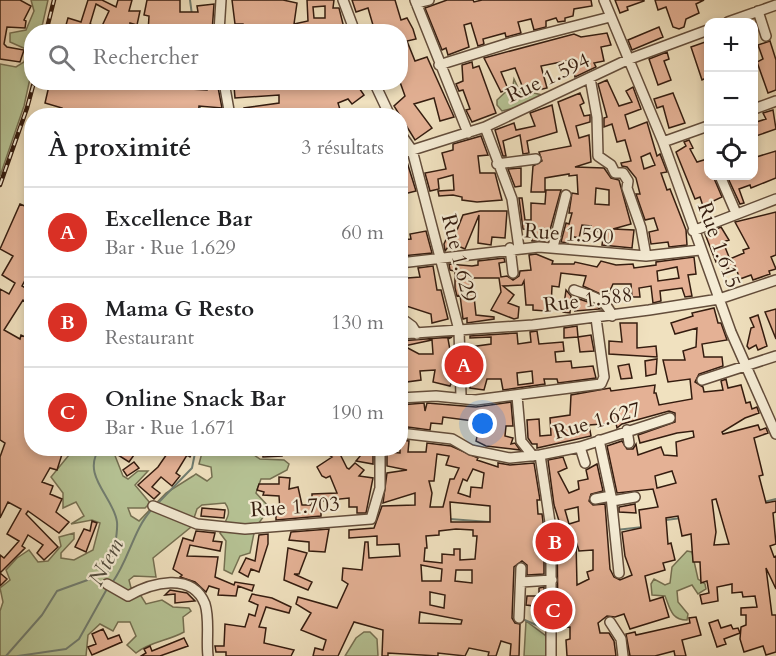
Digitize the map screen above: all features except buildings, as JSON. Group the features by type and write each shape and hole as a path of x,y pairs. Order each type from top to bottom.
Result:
{"street":[{"path":"220,24 221,0"},
{"path":"343,0 352,24"},
{"path":"429,0 416,2 439,65 468,133"},
{"name":"Rue 1.615","path":"604,0 663,142 719,299 776,434"},
{"path":"739,18 776,5"},
{"path":"758,11 766,36"},
{"path":"439,65 509,43 610,17"},
{"name":"Rue 1.594","path":"408,151 485,127 627,60 704,31"},
{"path":"590,78 597,117 598,156 611,165 615,173 623,173 628,181 627,188 641,228 646,256"},
{"path":"225,90 229,108"},
{"path":"378,90 386,108"},
{"path":"758,107 776,101"},
{"path":"485,127 512,199 515,248 513,273"},
{"path":"663,142 704,127"},
{"name":"Rue 1.629","path":"408,145 459,330 461,396"},
{"path":"497,164 536,159"},
{"path":"722,180 736,213"},
{"path":"553,247 566,195"},
{"path":"693,231 776,199"},
{"name":"Rue 1.590","path":"408,262 440,260 515,248 553,247 646,256 700,250"},
{"name":"Rue 1.588","path":"408,334 612,316 719,299 776,280"},
{"path":"574,290 601,300 609,308 612,316"},
{"path":"408,398 461,396 476,400 517,396 550,387 603,383 596,318"},
{"path":"408,323 417,334"},
{"path":"702,380 776,356"},
{"name":"Rue 1.627","path":"517,396 521,441 537,456"},
{"name":"Rue 1.627","path":"408,434 452,439 471,450 510,458 537,456 580,447 670,418"},
{"path":"627,430 629,443"},
{"path":"599,440 611,499 619,573"},
{"path":"580,447 585,463"},
{"name":"Rue 1.703","path":"153,506 197,524 245,529 371,519 380,488 380,456"},
{"path":"537,456 549,499 552,580 551,656"},
{"path":"595,499 635,497"},
{"path":"519,618 521,568"},
{"path":"522,582 552,580"},
{"path":"107,584 128,596 146,585 185,584 195,589 205,604 207,614 208,656"},
{"path":"610,622 621,639 623,656"}],"green space":[{"path":"31,0 48,0 43,24 29,24 34,11"},
{"path":"24,30 24,48 10,42 10,33"},
{"path":"24,62 24,90 28,90 0,176 0,64 16,67"},
{"path":"514,79 522,96 534,93 542,95 533,103 502,111 497,105 497,100 513,85"},
{"path":"68,456 115,456 123,476 128,479 138,471 148,471 135,485 150,503 145,508 128,508 131,516 139,521 166,493 196,474 207,481 212,477 211,467 199,464 201,456 256,456 260,459 284,460 289,464 287,470 270,479 261,479 256,493 270,508 255,528 250,553 240,556 232,574 224,570 226,541 220,533 228,515 225,503 202,505 197,509 191,527 153,558 156,577 134,576 129,580 131,588 146,585 141,596 146,604 162,600 173,607 189,608 191,611 183,617 184,632 147,646 136,653 127,645 136,636 130,622 118,622 113,631 100,624 88,635 86,656 0,656 0,611 3,602 0,588 10,580 6,570 17,558 29,550 38,562 48,561 61,546 59,537 74,533 74,539 61,553 61,558 74,560 93,550 100,523 92,520 71,524 84,516 76,502 63,508 63,493 51,477"},
{"path":"687,551 692,552 698,579 705,584 706,589 698,594 692,585 677,591 678,602 688,614 687,620 674,616 665,596 652,595 651,584 654,579 665,585 670,583 672,567"},
{"path":"526,621 546,636 547,656 524,656"},
{"path":"364,632 370,632 377,639 378,656 345,656 356,638"}],"waterway":[{"name":"Ntem","path":"190,0 192,15"},
{"name":"Ntem","path":"200,103 200,108"},
{"path":"6,656 42,615 57,591 107,573 110,568 117,522 115,513 96,477 94,467 96,456"},
{"name":"Ntem","path":"158,503 192,468 194,456"},
{"path":"764,502 776,499"},
{"name":"Ntem","path":"112,583 123,565 140,526 152,509"},
{"path":"666,520 681,518"},
{"path":"450,519 489,522"},
{"path":"616,530 643,527"},
{"name":"Ntem","path":"18,656 66,649 79,639 108,587"},
{"path":"520,618 548,630"}],"railway":[{"path":"48,24 54,0"},
{"path":"27,108 32,90"},
{"path":"0,185 24,117"}],"place":[{"name":"Excellence Bar","path":"464,365"},
{"name":"Mama G Resto","path":"555,542"},
{"name":"Online Snack Bar","path":"553,610"}]}
